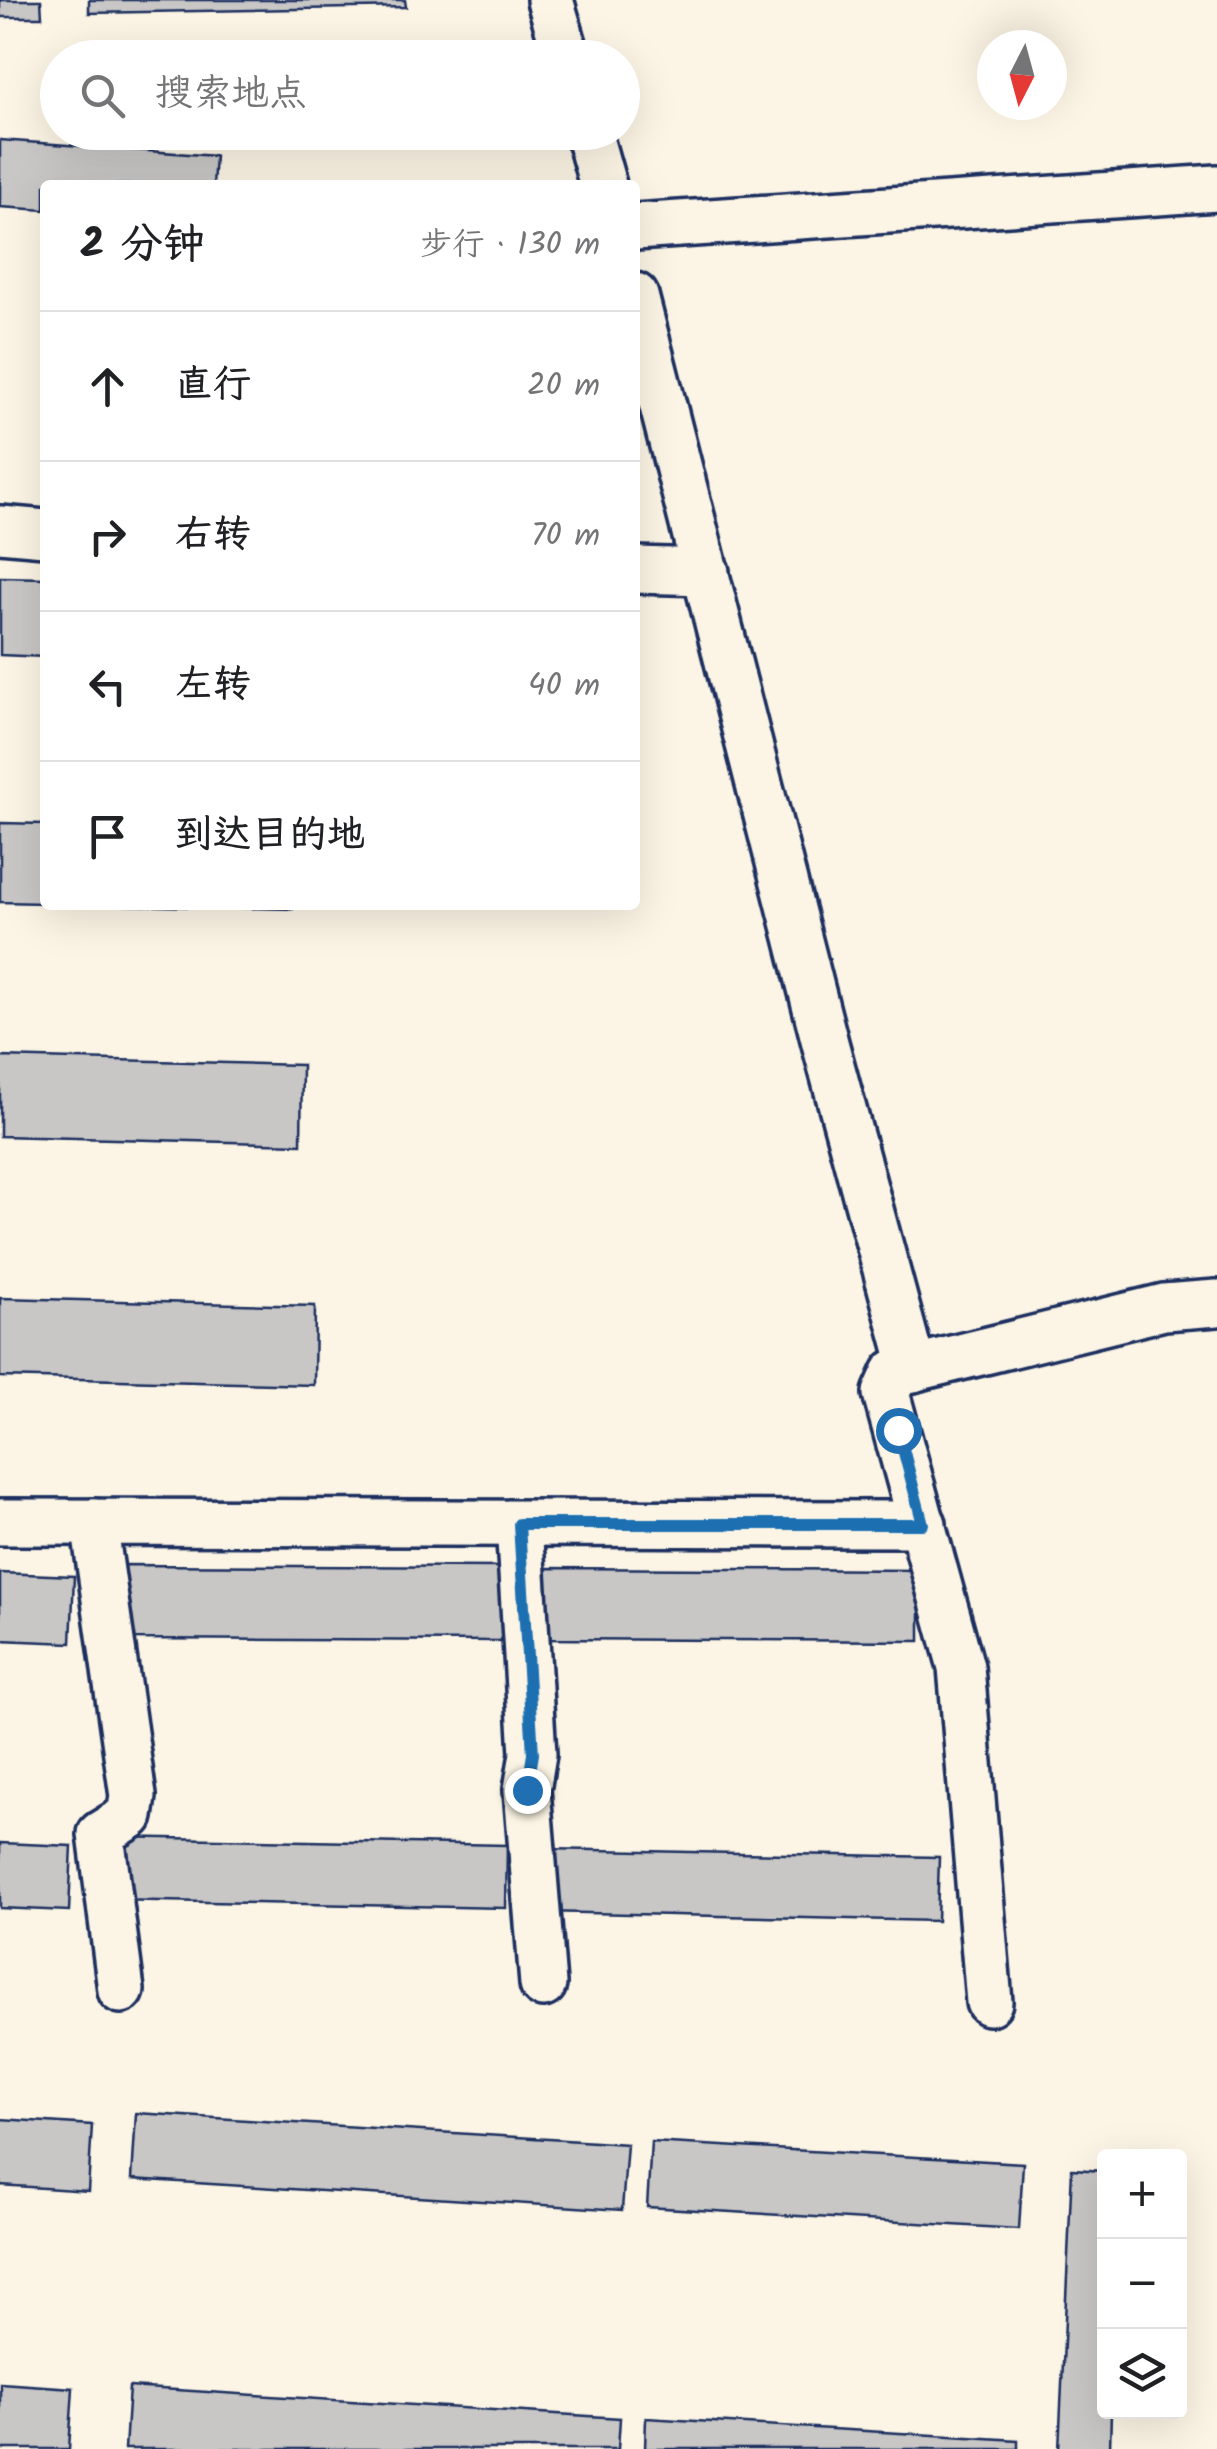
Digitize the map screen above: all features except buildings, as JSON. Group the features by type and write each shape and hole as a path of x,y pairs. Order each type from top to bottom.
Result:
{"street":[{"path":"550,0 561,40"},
{"path":"593,150 602,180"},
{"path":"640,227 1217,188"},
{"path":"640,315 824,1043 913,1369"},
{"path":"0,529 40,533"},
{"path":"640,570 706,572"},
{"path":"989,2002 961,1667 886,1393 896,1374 913,1369 1164,1307 1217,1303"},
{"path":"0,1522 923,1524"},
{"path":"94,1522 133,1796 130,1816 101,1834 121,1990"},
{"path":"519,1524 533,1754 527,1790 543,1984"}],"route":[{"path":"527,1790 533,1754 519,1524 923,1524 898,1430"}]}
